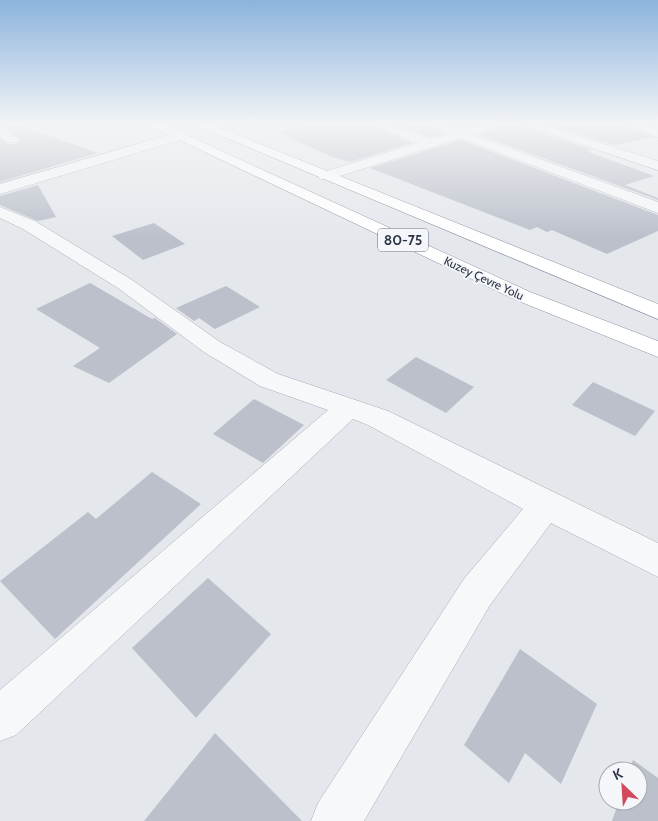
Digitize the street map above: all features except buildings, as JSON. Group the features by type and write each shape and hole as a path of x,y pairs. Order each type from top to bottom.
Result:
{"highway":[{"name":"Kuzey Çevre Yolu","path":"233,161 523,296 658,350"},
{"name":"80-75","path":"290,161 658,312"}],"street":[{"path":"0,189 93,161"},
{"path":"325,176 372,161"},
{"path":"534,161 658,208"},
{"path":"643,161 658,166"},
{"path":"0,212 28,225 125,284 212,347 269,380 378,418 658,561"},
{"path":"0,719 349,407"},
{"path":"336,821 477,592 546,505"}]}
